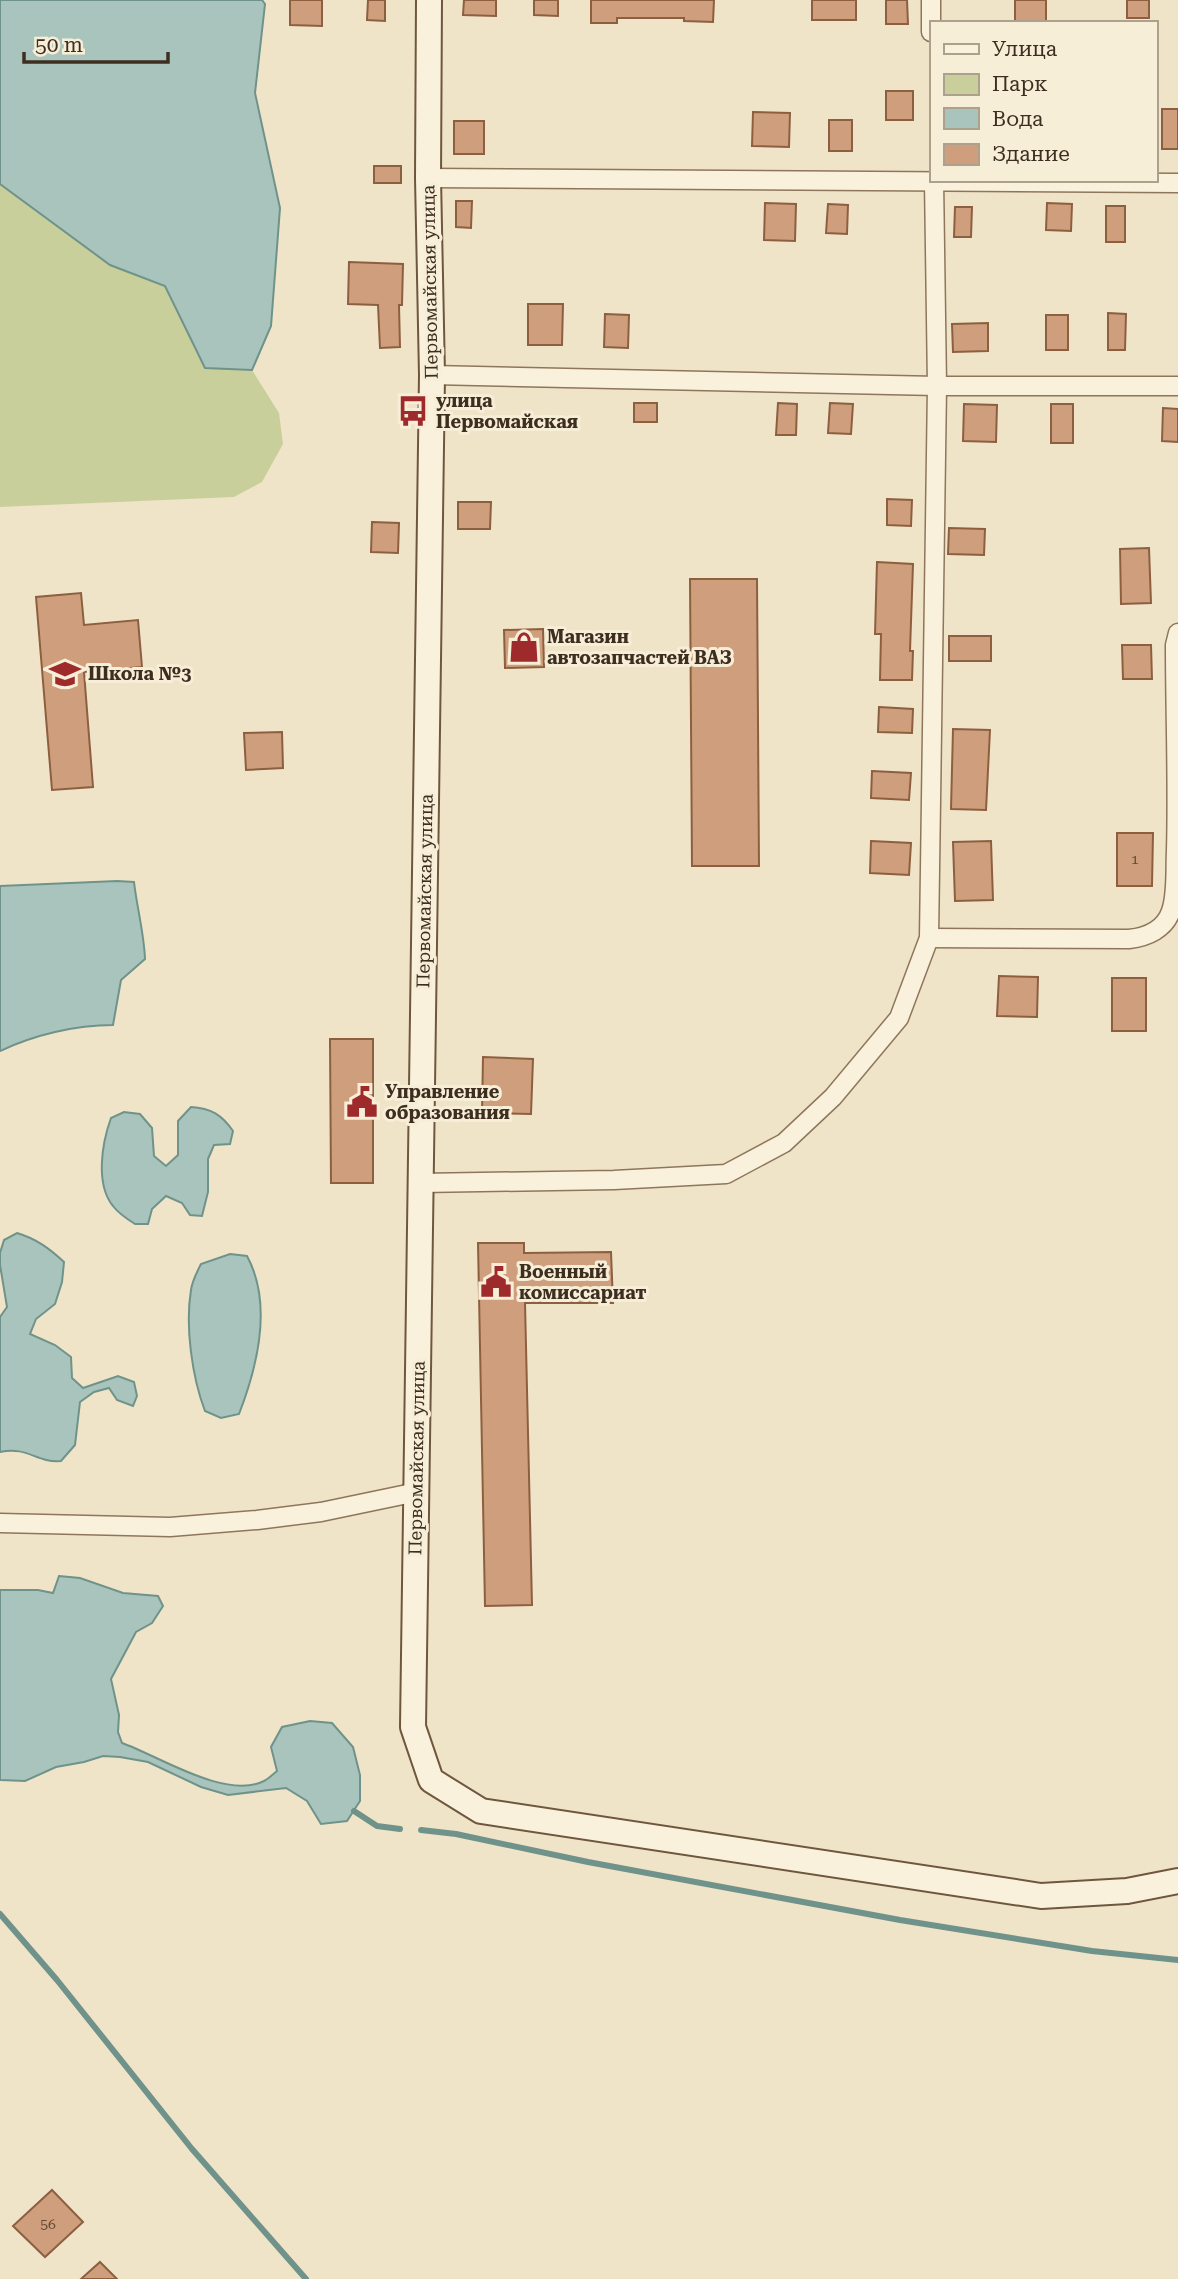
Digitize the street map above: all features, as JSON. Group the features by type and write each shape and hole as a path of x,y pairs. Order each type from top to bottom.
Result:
{"street":[{"name":"Первомайская улица","path":"429,0 428,178 432,375 413,1727 431,1780 481,1811 1041,1896 1126,1891 1178,1881"},
{"path":"931,0 931,21"},
{"path":"428,178 930,181"},
{"path":"421,1183 614,1180 726,1174 784,1143 833,1097 899,1018 929,938 937,386 934,182"},
{"path":"1056,182 1178,183"},
{"path":"432,375 937,386 1178,386"},
{"path":"929,938 1129,939 1144,937 1160,927 1171,911 1175,882 1175,645 1178,633"},
{"path":"0,1523 170,1527 321,1512 416,1492"}],"green space":[{"path":"0,184 110,265 165,286 205,368 252,370 279,413 283,444 262,482 234,497 0,507"}],"water":[{"path":"0,0 262,0 265,4 255,93 280,208 271,326 252,370 205,368 165,286 110,265 0,184"},
{"path":"134,882 145,959 121,980 113,1025 55,1032 0,1051 0,886"},
{"path":"191,1107 215,1113 233,1131 230,1144 214,1145 208,1159 208,1192 202,1216 190,1215 182,1203 166,1196 152,1209 148,1224 135,1224 115,1209 104,1186 103,1151 111,1118 124,1112 140,1114 152,1128 154,1156 166,1166 178,1155 178,1121"},
{"path":"17,1233 43,1245 64,1262 62,1282 55,1304 36,1319 30,1334 55,1345 71,1357 72,1378 83,1388 118,1376 134,1382 137,1396 133,1406 117,1400 109,1388 94,1392 80,1402 75,1445 61,1461 45,1460 18,1451 0,1452 0,1317 7,1307 0,1253 4,1240"},
{"path":"230,1254 247,1256 255,1275 261,1314 260,1335 252,1375 239,1414 221,1418 205,1411 200,1398 191,1351 189,1304 192,1283 201,1264"},
{"path":"59,1576 80,1578 123,1593 158,1596 163,1606 152,1623 136,1632 111,1679 122,1743 212,1781 248,1785 264,1781 277,1771 271,1747 282,1727 310,1721 332,1723 353,1747 360,1775 360,1801 347,1821 321,1824 307,1801 286,1788 228,1795 201,1787 148,1762 120,1757 103,1756 56,1767 25,1781 0,1780 0,1590 38,1590 53,1593"}],"building":[{"path":"290,0 322,0 322,26 290,25"},
{"path":"368,0 385,0 385,21 367,20"},
{"path":"464,0 496,0 496,16 463,15"},
{"path":"534,0 558,0 558,16 534,15"},
{"path":"591,0 714,0 713,22 684,21 684,18 617,18 617,23 591,23"},
{"path":"812,0 856,0 856,20 812,20"},
{"path":"886,0 907,0 908,24 886,24"},
{"path":"1015,0 1046,0 1046,21 1015,21"},
{"path":"1127,0 1149,0 1149,18 1127,18"},
{"path":"886,91 913,91 913,120 886,120"},
{"path":"1162,109 1178,109 1178,149 1162,149"},
{"path":"753,112 790,113 789,147 752,146"},
{"path":"829,120 852,120 852,151 829,151"},
{"path":"454,121 484,121 484,154 454,154"},
{"path":"374,166 401,166 401,183 374,183"},
{"path":"456,201 472,201 471,228 456,227"},
{"path":"765,203 796,204 795,241 764,240"},
{"path":"1047,203 1072,204 1071,231 1046,230"},
{"path":"828,204 848,205 847,234 826,233"},
{"path":"1106,206 1125,206 1125,242 1106,242"},
{"path":"955,207 972,207 971,237 954,237"},
{"path":"349,262 403,264 402,305 399,305 400,347 380,348 378,305 348,304"},
{"path":"528,304 563,304 562,345 528,345"},
{"path":"1108,313 1126,314 1125,350 1108,350"},
{"path":"605,314 629,315 628,348 604,347"},
{"path":"1046,315 1068,315 1068,350 1046,350"},
{"path":"988,323 988,351 953,352 952,324"},
{"path":"634,403 657,403 657,422 634,422"},
{"path":"778,403 797,404 796,435 776,435"},
{"path":"830,403 853,404 851,434 828,433"},
{"path":"964,404 997,405 996,442 963,441"},
{"path":"1051,404 1073,404 1073,443 1051,443"},
{"path":"1163,408 1178,409 1178,442 1162,441"},
{"path":"887,499 912,500 911,526 887,525"},
{"path":"458,502 491,502 490,529 458,529"},
{"path":"372,522 399,523 398,553 371,552"},
{"path":"949,528 985,529 984,555 948,554"},
{"path":"1149,548 1151,603 1121,604 1120,549"},
{"path":"877,562 913,564 910,651 913,651 912,680 880,680 881,634 875,634"},
{"path":"690,579 757,579 759,866 692,866"},
{"path":"81,593 84,625 138,620 142,667 84,672 93,787 52,790 36,597"},
{"path":"543,629 544,667 505,668 504,630"},
{"path":"949,636 991,636 991,661 949,661"},
{"path":"1122,645 1151,645 1152,679 1123,679"},
{"path":"879,707 913,709 912,733 878,732"},
{"path":"953,729 990,730 986,810 951,809"},
{"path":"282,732 283,768 246,770 244,733"},
{"path":"872,771 911,773 909,800 871,798"},
{"path":"1117,833 1153,833 1152,886 1117,886"},
{"path":"871,841 911,843 909,875 870,873"},
{"path":"991,841 993,900 955,901 953,842"},
{"path":"999,976 1038,977 1037,1017 997,1016"},
{"path":"1112,978 1146,978 1146,1031 1112,1031"},
{"path":"330,1039 373,1039 373,1183 331,1183"},
{"path":"483,1057 533,1059 531,1114 482,1113"},
{"path":"478,1243 524,1243 524,1253 611,1252 613,1303 525,1303 532,1605 485,1606"},
{"path":"52,2190 83,2222 45,2257 13,2226"},
{"path":"100,2262 117,2279 81,2279"}],"waterway":[{"path":"354,1811 377,1826 400,1829"},
{"path":"421,1830 456,1834 588,1862 900,1920 1092,1951 1178,1960"},
{"path":"0,1914 57,1980 192,2149 306,2279"}],"place":[{"name":"улица Первомайская","path":"413,411"},
{"name":"Магазин автозапчастей ВАЗ","path":"524,647"},
{"name":"Школа №3","path":"65,674"},
{"name":"Управление образования","path":"362,1102"},
{"name":"Военный комиссариат","path":"496,1282"}]}
